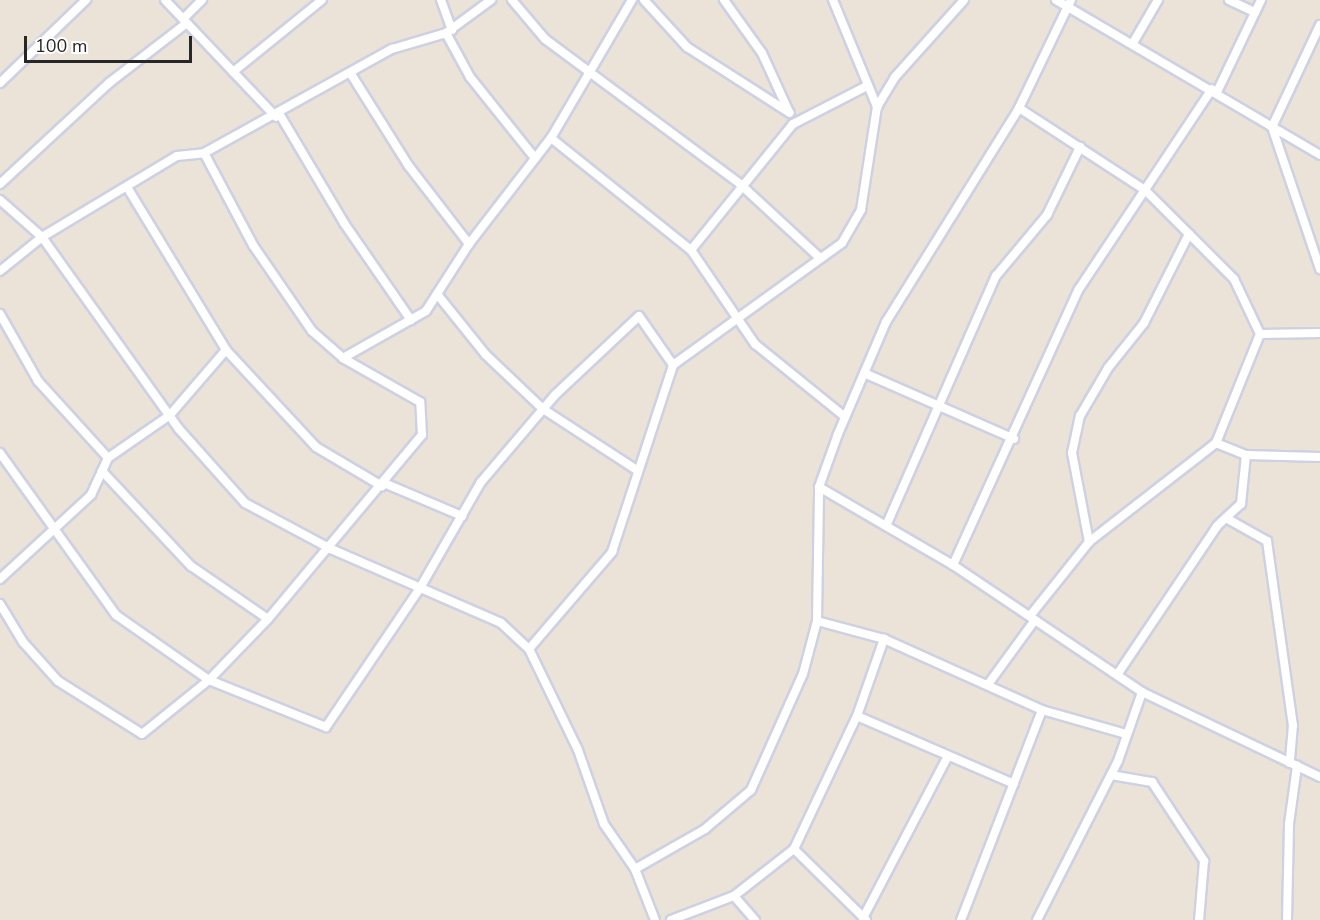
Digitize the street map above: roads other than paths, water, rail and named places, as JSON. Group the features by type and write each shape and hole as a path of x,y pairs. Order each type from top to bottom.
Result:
{"street":[{"path":"0,83 86,0"},
{"path":"165,0 278,116 344,223 411,320"},
{"path":"0,184 109,83 185,21 202,0"},
{"path":"233,72 322,0"},
{"path":"441,0 449,31 470,76 535,159"},
{"path":"0,271 42,237 177,156 204,153 278,116 392,49 449,31 491,0"},
{"path":"512,0 545,39 740,184 820,258"},
{"path":"343,358 426,311 469,244 551,138 632,0"},
{"path":"644,0 687,47 790,113"},
{"path":"723,0 762,52 793,124"},
{"path":"833,0 864,87 877,107"},
{"path":"530,649 612,552 673,365 733,319 842,243 861,210 877,107 895,77 964,0"},
{"path":"1056,0 1069,3 1320,155"},
{"path":"1134,43 1158,0"},
{"path":"1229,0 1255,12"},
{"path":"953,565 1014,439 1079,289 1214,91 1261,0"},
{"path":"635,869 705,829 751,790 803,674 817,621 819,487 845,417 886,322 1019,108 1069,3"},
{"path":"1320,25 1272,127 1320,269"},
{"path":"351,74 408,165 469,244"},
{"path":"692,250 740,184 793,124 864,87"},
{"path":"989,683 1032,618 1089,542 1216,443 1260,334 1234,279 1145,190 1019,108"},
{"path":"551,138 692,250 733,319 755,344 845,417"},
{"path":"886,526 996,276 1047,215 1080,147"},
{"path":"0,604 58,681 142,734 209,680 268,620 331,549 422,435 420,402 343,358 312,331 253,245 204,153"},
{"path":"127,187 226,350 316,447 383,485 462,516"},
{"path":"0,200 42,237 170,415 245,503 331,549 501,623 530,649 578,750 604,824 635,869 655,920"},
{"path":"1089,542 1072,453 1080,416 1107,368 1144,323 1189,234"},
{"path":"437,294 485,354 543,409 638,471"},
{"path":"0,314 38,381 108,458"},
{"path":"0,453 52,532 117,615 209,680 326,727 420,588 481,482 543,409 639,316 673,365"},
{"path":"1260,334 1320,333"},
{"path":"0,579 91,495 108,458 170,415 226,350"},
{"path":"864,373 1014,439"},
{"path":"1216,443 1246,455 1320,457"},
{"path":"1117,675 1226,518 1241,504 1246,455"},
{"path":"102,471 191,566 268,620"},
{"path":"819,487 953,565 1142,692 1320,777"},
{"path":"1226,518 1267,541 1293,725 1294,765 1289,824 1287,920"},
{"path":"817,621 884,639 989,683 1042,710 1126,734"},
{"path":"671,920 734,896 794,849 857,716 884,639"},
{"path":"1037,920 1111,775 1142,692"},
{"path":"961,920 1042,710"},
{"path":"857,716 1014,784"},
{"path":"794,849 864,919 948,756"},
{"path":"1111,775 1152,782 1204,861 1199,920"},
{"path":"734,896 755,920"}]}
